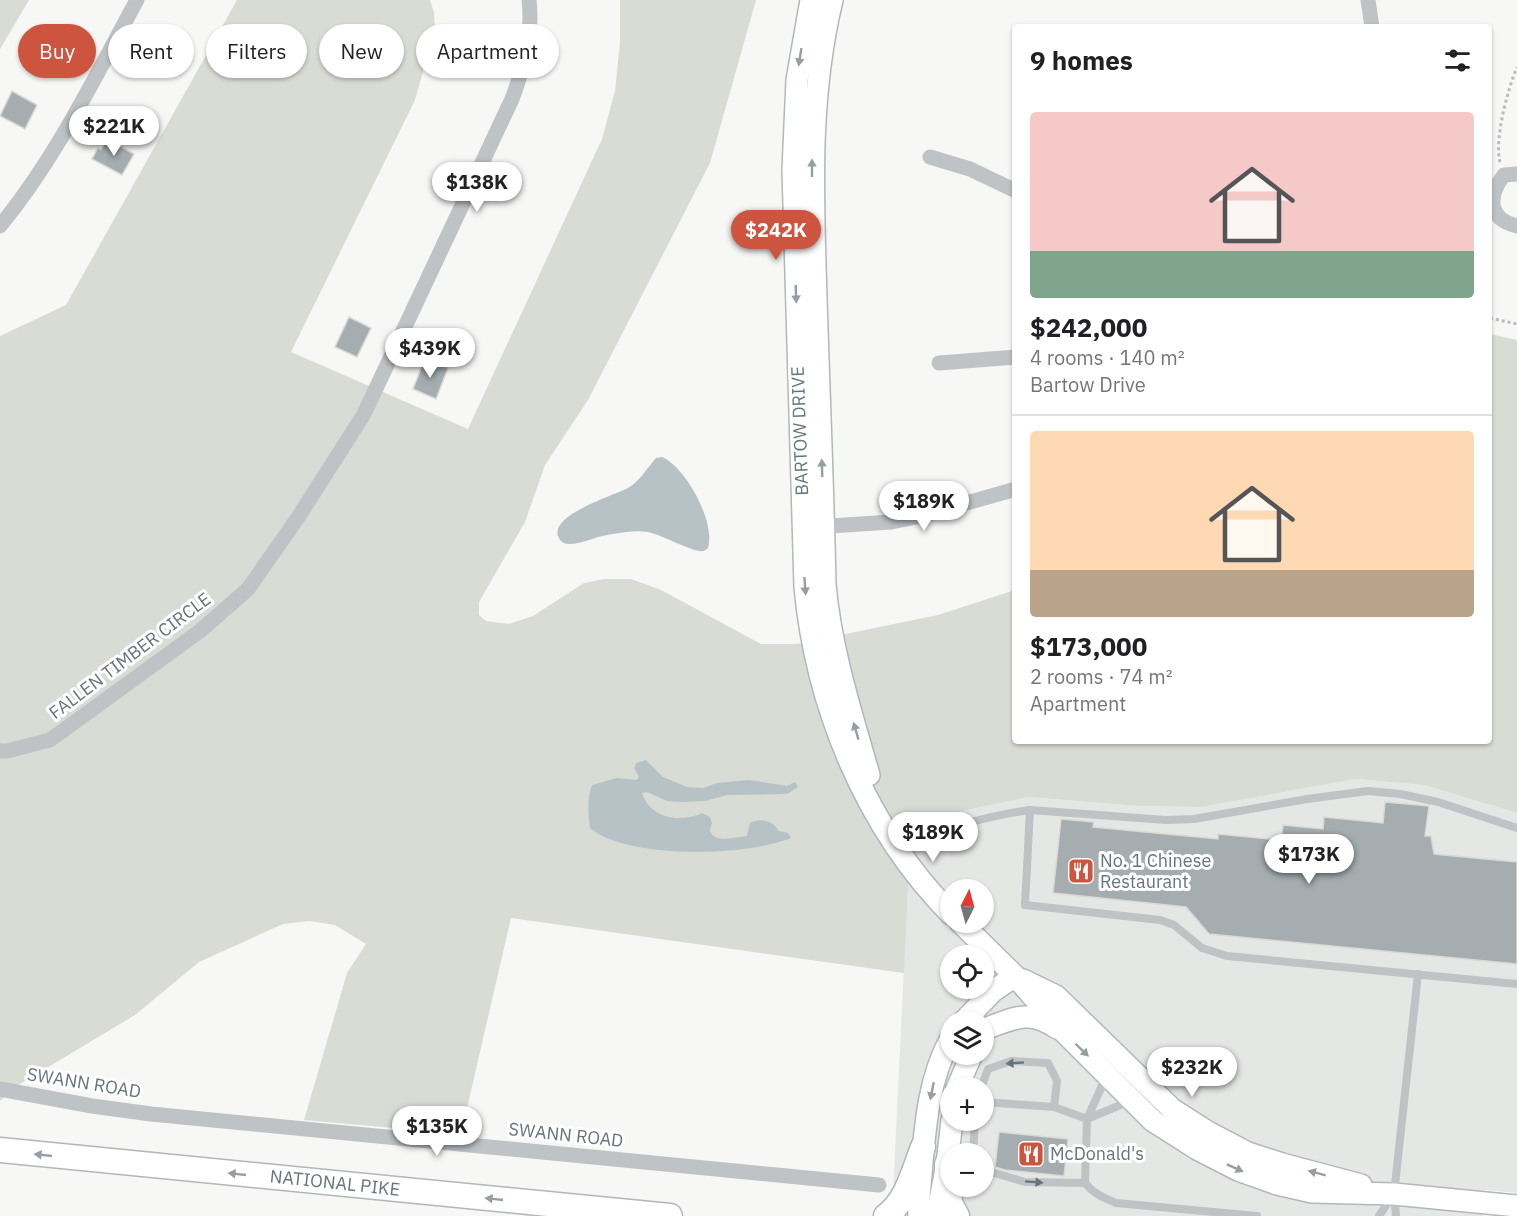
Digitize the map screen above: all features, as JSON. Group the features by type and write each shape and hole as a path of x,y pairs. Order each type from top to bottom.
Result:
{"main road":[{"path":"886,1216 895,1210 902,1199 923,1148"},
{"name":"NATIONAL PIKE","path":"0,1150 670,1216"},
{"path":"950,1197 957,1216"}],"street":[{"path":"0,226 33,184 57,147 136,0"},
{"name":"FALLEN TIMBER CIRCLE","path":"0,751 50,740 200,632 248,589 299,516 364,414 524,69 529,38 528,0"},
{"name":"BARTOW DRIVE","path":"811,0 796,80 793,170 813,527 825,585 831,635 870,778 895,846 940,902"},
{"name":"BARTOW DRIVE","path":"813,527 812,170 817,81 832,0"},
{"path":"1368,0 1372,24"},
{"path":"930,157 970,169 1012,188"},
{"path":"1510,175 1499,182 1493,201 1493,210 1504,223 1517,226"},
{"path":"939,363 1012,357"},
{"path":"813,527 891,522 921,516 1012,490"},
{"path":"971,933 1015,976 1064,1032 1153,1121 1197,1149 1238,1170 1277,1184 1312,1192 1394,1194 1517,1206"},
{"path":"972,1011 993,991 1015,976"},
{"path":"994,1020 1015,976"},
{"path":"1015,976 1056,996 1172,1109 1208,1132 1248,1152 1274,1161 1394,1194"},
{"path":"994,1027 1012,1018 1032,1017 1044,1019 1064,1032"},
{"path":"919,1216 923,1148 932,1088 940,1059"},
{"name":"SWANN ROAD","path":"0,1089 151,1114 879,1185"},
{"path":"937,1216 941,1197"}],"lane":[{"path":"895,846 933,832 1005,813 1030,810 1166,820 1194,819 1368,791 1400,794 1438,802 1517,828"},
{"path":"1030,810 1024,905 1160,920 1174,925 1202,948 1227,956 1517,984"},
{"path":"1396,1216 1394,1194 1418,974"},
{"path":"984,1077 987,1069 1011,1061 1048,1063 1057,1081 1054,1107"},
{"path":"1085,1183 1087,1119 1107,1075"},
{"path":"994,1103 1054,1107 1087,1119 1132,1100"},
{"path":"994,1173 1025,1182 1085,1183 1099,1196 1116,1203 1257,1216"},
{"path":"1379,1216 1394,1194"}],"path":[{"path":"1510,175 1497,152 1497,145 1511,81 1517,67"},
{"path":"1492,318 1517,324"}],"shaded area":[{"path":"0,0 29,0 0,49"},
{"path":"237,0 430,0 435,24 416,24 416,78 421,78 415,100 291,352 468,429 602,139 615,91 620,42 620,0 756,0 710,163 588,400 545,465 525,522 479,602 479,615 486,621 509,624 533,616 584,583 604,579 631,579 661,590 761,644 797,644 938,615 1012,591 1012,744 1492,744 1492,334 1517,340 1517,813 1424,785 1355,779 1202,807 1138,806 1028,797 911,822 904,973 511,918 461,1134 304,1120 347,973 366,944 335,925 310,921 283,924 199,962 135,1015 20,1084 0,1101 0,336 66,305 206,55 206,78 307,78 307,24 224,24"},
{"path":"662,457 680,472 697,497 708,525 708,548 699,551 643,531 607,535 571,544 560,540 558,530 562,522 584,507 628,488 640,478 656,458"},
{"path":"646,760 663,777 687,787 703,788 717,783 749,780 787,786 795,782 798,787 787,794 727,795 705,801 667,801 647,792 642,793 652,808 667,816 685,818 702,813 710,817 712,823 710,831 721,839 747,836 750,823 763,820 770,822 779,831 788,833 791,838 746,849 688,852 631,846 608,838 590,828 588,806 592,785 617,778 636,780 639,777 634,768 636,763"},
{"path":"1355,779 1424,785 1517,813 1517,1193 1485,1190 1483,1216 910,1216 892,1214 911,822 1028,797 1138,806 1202,807"}],"building":[{"path":"12,91 37,105 25,129 0,116"},
{"path":"107,139 134,154 122,175 92,159"},
{"path":"349,317 371,328 357,357 335,347"},
{"path":"425,358 448,368 436,399 413,389"},
{"path":"1385,802 1429,806 1425,836 1431,836 1434,854 1517,862 1517,964 1209,934 1186,907 1053,893 1061,819 1094,822 1093,827 1218,839 1218,834 1281,840 1283,825 1323,829 1324,817 1383,823"},
{"name":"McDonald's","path":"999,1132 1068,1139 1064,1176 995,1167"}],"place":[{"name":"No. 1 Chinese Restaurant","path":"1081,871"},
{"name":"McDonald's","path":"1031,1154"}]}
